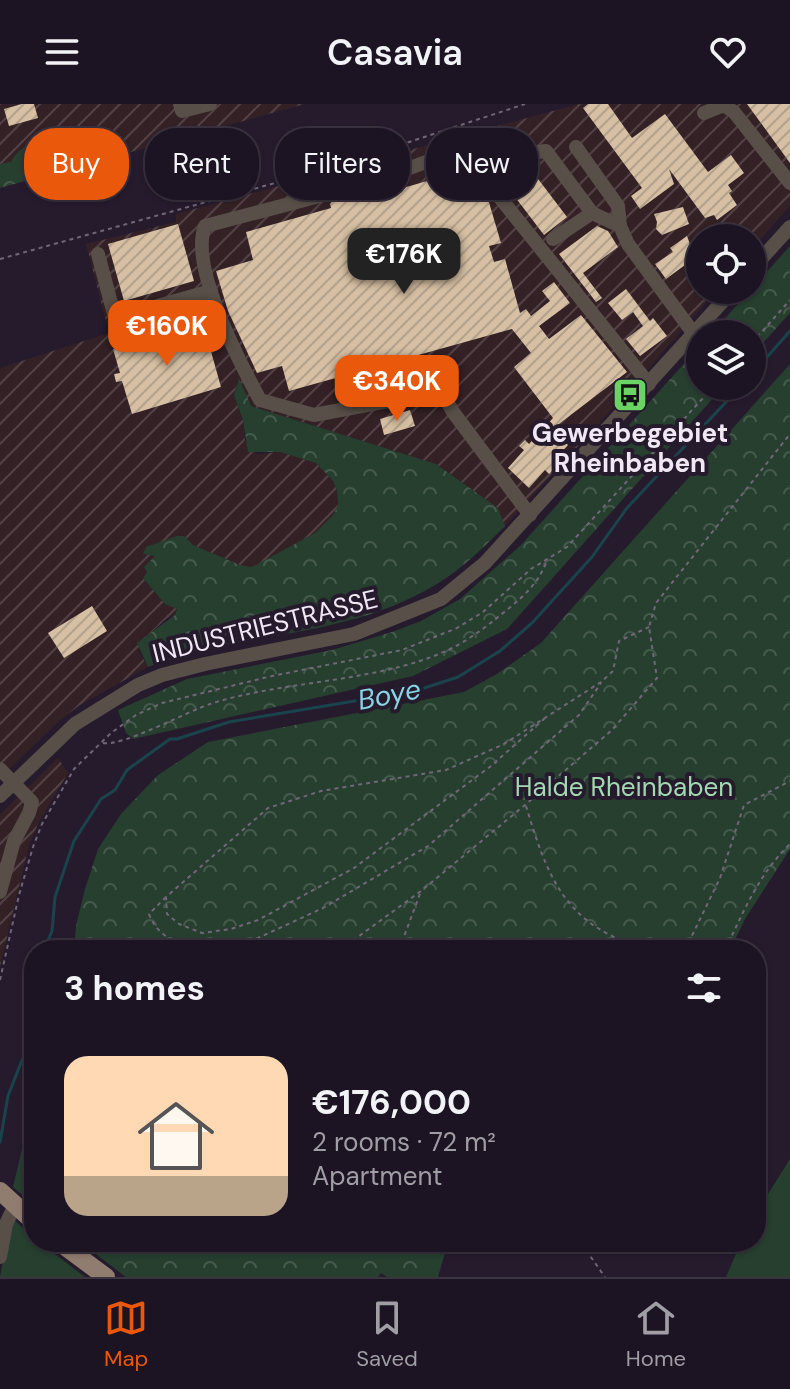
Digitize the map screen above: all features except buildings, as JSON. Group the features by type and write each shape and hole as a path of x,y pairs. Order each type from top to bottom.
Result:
{"main road":[{"path":"0,1191 24,1213"},
{"path":"72,1252 106,1277"}],"street":[{"path":"180,104 182,111 210,104"},
{"path":"704,113 724,105 734,112 790,183"},
{"path":"576,147 618,206 620,226 628,244 686,323"},
{"path":"410,168 461,149 649,384"},
{"path":"538,152 546,151 592,213 620,226"},
{"path":"304,200 205,226 201,237 205,275 242,366 260,400 314,415 441,391 453,412 530,515"},
{"path":"553,239 592,213"},
{"path":"766,254 790,227"},
{"path":"98,254 115,318 211,291"},
{"name":"INDUSTRIESTRASSE","path":"706,320 721,304"},
{"name":"INDUSTRIESTRASSE","path":"0,796 75,724 114,698 162,675 354,634 441,599 485,563 686,343"},
{"path":"0,769 32,802 14,841 0,892"},
{"path":"0,1257 6,1224 15,1205"}],"path":[{"path":"0,259 333,167 525,104"},
{"path":"766,327 790,300"},
{"path":"0,980 19,895 42,824 74,769 101,742 136,715 162,703 272,676 402,650 428,642 483,612 531,569 567,547 701,400"},
{"path":"354,940 421,891 612,730 657,678 649,627 656,603 790,434"},
{"path":"101,742 111,745 174,718 237,697 389,668 434,656 490,624 529,591 547,560"},
{"path":"172,940 154,927 149,914 268,808 321,791 446,770 504,744 601,682 613,671 619,641 649,627"},
{"path":"252,940 323,908 428,846 579,715 601,682"},
{"path":"166,897 167,914 179,924 202,933 231,929 258,920 354,868 491,766 545,718"},
{"path":"690,940 720,878 744,805 790,781"},
{"path":"525,805 540,850 561,894 588,921 621,940"},
{"path":"730,940 761,877 777,855 790,844"},
{"path":"407,940 405,934 421,891"},
{"path":"588,1252 605,1277"}],"shaded area":[{"path":"0,104 305,104 218,128 145,128 145,148 129,153 129,128 24,128 24,148 11,162 0,164"},
{"path":"578,104 790,104 790,205 766,233 766,224 686,224 686,304 705,304 691,320 686,320 686,326 643,375 505,526 497,507 436,464 251,406 238,379 234,395 243,420 245,441 256,454 280,452 316,463 337,490 338,505 334,514 315,533 253,567 240,565 193,545 184,536 149,554 155,556 143,578 165,604 177,608 175,615 145,638 138,650 148,667 80,705 0,778 0,368 109,333 86,244 176,222 176,214 227,200 259,200 259,191 275,187 275,200 410,200 410,150 426,146 426,200 538,200 538,128 490,128"},
{"path":"58,758 68,773 29,845 0,966 0,814"}],"green space":[{"path":"24,148 24,181 0,188 0,164 11,162"},
{"path":"790,246 790,313 766,340 766,320 724,320 738,304 766,304 766,273"},
{"path":"686,362 686,400 711,400 507,629 413,676 133,739 126,733 118,710 187,679 332,650 421,621 460,599 521,545"},
{"name":"Halde Rheinbaben","path":"790,364 790,849 735,940 75,940 85,889 98,849 121,814 158,775 208,742 464,692 497,674 541,643 758,400 766,400 766,391"},
{"path":"239,378 251,406 436,464 498,508 505,526 454,572 402,602 330,625 220,647 148,667 137,643 175,615 177,609 165,604 143,578 147,572 144,567 155,556 143,554 146,547 184,536 193,545 252,567 315,533 334,514 338,505 333,481 316,463 280,452 248,452 243,420 234,395"},
{"path":"24,1140 24,1196 13,1187"},
{"path":"790,1159 790,1277 726,1277 737,1252 766,1252 766,1197"},
{"path":"14,1220 24,1229 24,1252 52,1252 85,1277 0,1277 10,1224"},
{"path":"93,1252 445,1252 438,1277 387,1277 381,1273 378,1277 126,1277"}],"waterway":[{"name":"Boye","path":"766,358 790,331"},
{"name":"Boye","path":"48,940 55,897 74,841 101,799 115,790 127,770 170,739 229,722 415,691 458,677 500,651 532,623 592,557 627,508 728,400"},
{"name":"Boye","path":"0,1142 8,1096 24,1055"}],"place":[{"name":"Gewerbegebiet Rheinbaben","path":"630,395"}]}
